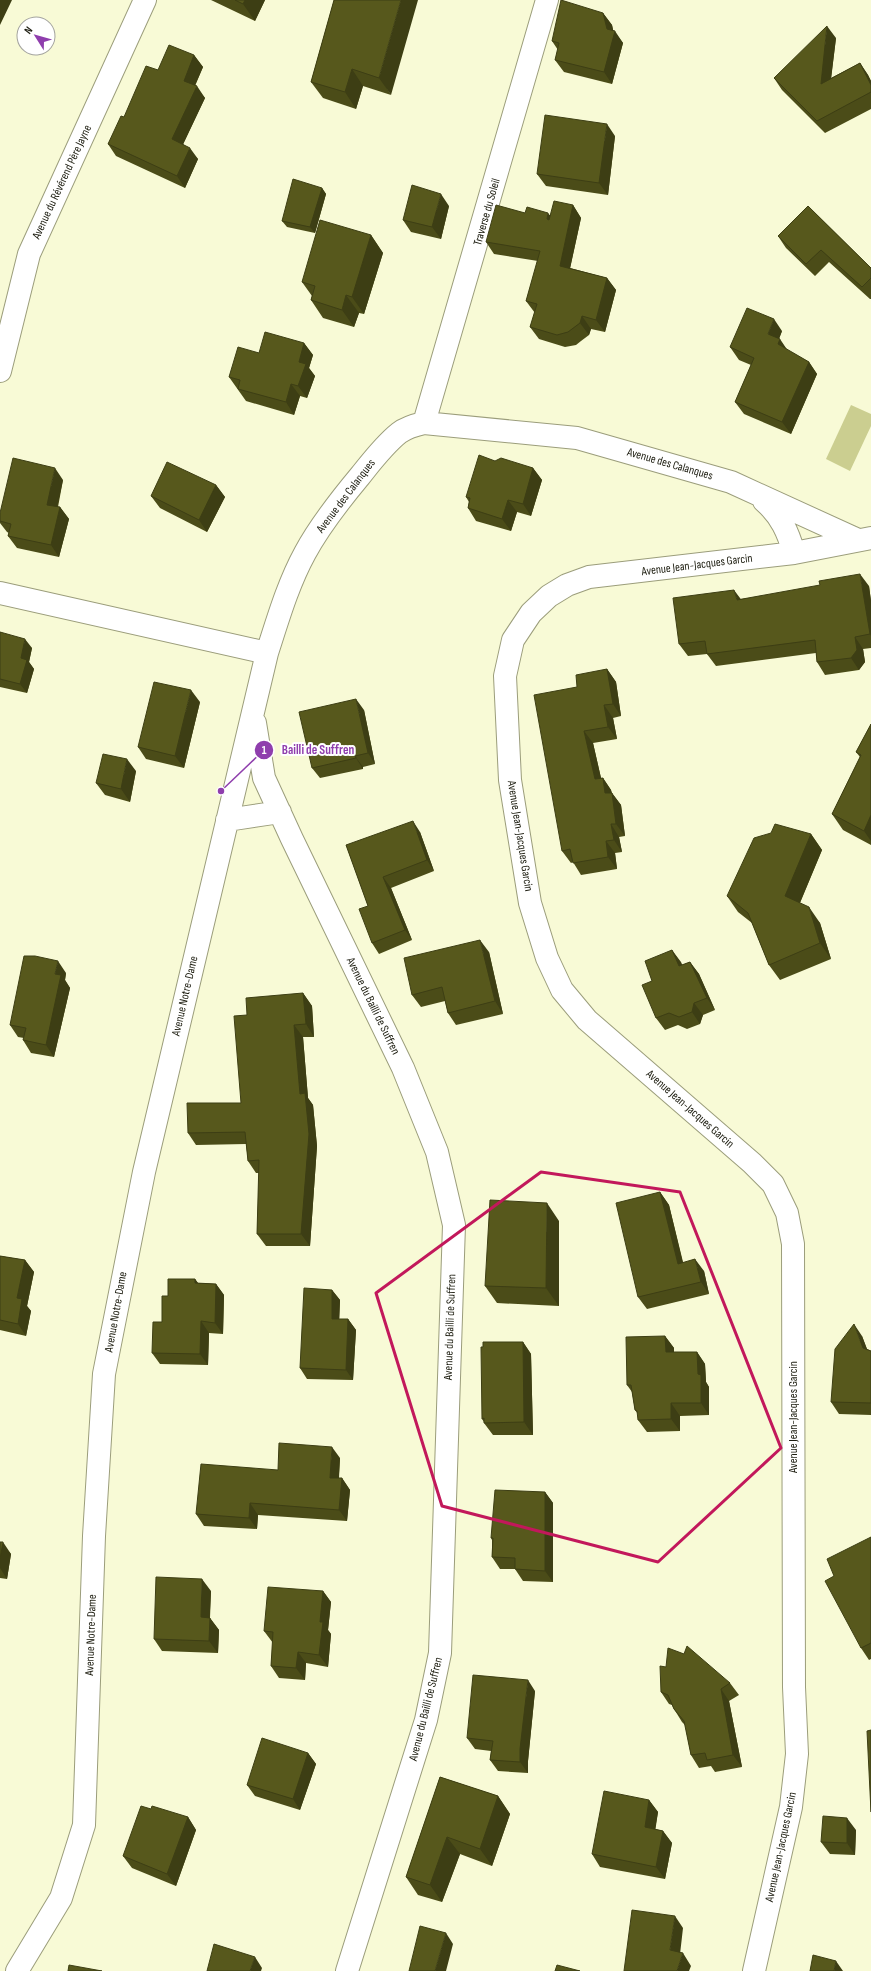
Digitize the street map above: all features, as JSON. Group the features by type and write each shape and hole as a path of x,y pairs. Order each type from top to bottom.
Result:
{"street":[{"name":"Avenue du Révérend Père Jayne","path":"0,371 29,254 145,0"},
{"path":"530,0 540,29"},
{"name":"Traverse du Soleil","path":"424,423 540,29 547,0"},
{"name":"Avenue des Calanques","path":"267,653 282,604 313,539 343,496 385,445 400,432 413,425 424,423 577,438 731,482 864,539"},
{"name":"Avenue des Calanques","path":"756,493 774,510 784,523 794,553"},
{"name":"Avenue Jean-Jacques Garcin","path":"754,1971 791,1807 797,1754 794,1680 793,1244 787,1213 773,1184 757,1168 587,1020 562,990 547,958 530,903 510,780 505,676 513,640 531,613 549,596 567,585 589,577 794,553 864,539"},
{"path":"0,593 267,653"},
{"name":"Avenue Notre-Dame","path":"17,1971 61,1898 84,1825 94,1536 104,1374 144,1172 267,653"},
{"name":"Avenue du Bailli de Suffren","path":"253,710 258,751 264,778 403,1068 437,1152 454,1225 440,1653 426,1720 346,1971"},
{"path":"227,820 280,812"}],"highlighted area":[{"path":"541,1172 680,1192 781,1448 658,1562 442,1506 376,1293"}],"shaded area":[{"path":"851,405 871,414 871,426 850,471 826,459"}],"building":[{"path":"235,0 245,0 243,4"},
{"path":"334,0 401,0 379,78 352,69 345,92 311,82"},
{"path":"561,0 603,13 607,29 615,31 604,72 555,60 559,43 552,41"},
{"path":"827,26 821,84 860,63 871,85 871,92 817,121 774,78"},
{"path":"169,45 194,55 184,81 197,86 172,139 190,148 177,176 108,144 121,116 124,117 146,66 158,70"},
{"path":"545,115 607,124 599,183 537,174"},
{"path":"293,179 322,188 310,227 282,221"},
{"path":"412,185 441,194 432,227 403,220"},
{"path":"554,201 573,205 560,266 607,278 596,320 582,316 580,323 568,332 557,335 530,327 537,304 526,301 540,251 486,242 496,205 525,213 527,207 548,213 547,219 549,220"},
{"path":"808,206 871,268 871,278 862,287 821,250 806,264 778,236"},
{"path":"320,220 371,235 352,297 346,295 342,310 311,300 315,286 302,282"},
{"path":"747,308 774,319 768,334 780,339 778,344 809,362 782,422 735,402 754,358 730,347"},
{"path":"265,332 304,343 299,362 306,364 298,386 291,384 286,402 238,389 240,380 229,377 238,347 259,353"},
{"path":"479,455 495,461 501,458 533,468 523,504 508,500 502,519 468,508 470,498 466,497"},
{"path":"13,458 55,468 47,505 60,507 51,545 8,536 11,524 0,521 0,513"},
{"path":"167,462 216,485 199,520 151,496"},
{"path":"860,574 870,634 855,637 857,650 851,658 817,662 815,640 707,654 705,641 679,644 673,598 734,590 737,600 820,585 819,581"},
{"path":"0,632 25,639 21,658 27,660 20,684 0,679"},
{"path":"607,669 613,704 604,705 608,727 584,731 595,779 603,778 605,793 612,793 616,824 611,824 614,840 606,841 608,857 573,863 570,849 562,851 534,695 577,687 576,675"},
{"path":"154,682 191,690 175,756 138,747"},
{"path":"356,699 368,753 355,756 356,758 312,768 299,712"},
{"path":"871,724 871,815 864,831 832,814 861,755 856,752"},
{"path":"103,754 127,759 121,789 96,783"},
{"path":"413,821 427,860 383,877 405,930 372,943 359,909 368,906 346,845"},
{"path":"775,824 811,834 785,896 809,907 820,943 769,965 748,913 727,896 754,838 771,833"},
{"path":"480,940 495,1001 448,1013 442,987 412,995 404,958"},
{"path":"672,950 679,966 690,962 707,998 694,1003 692,1012 679,1017 669,1013 656,1018 642,985 652,981 645,961"},
{"path":"24,956 35,956 58,961 55,974 61,975 46,1045 23,1040 26,1028 10,1025"},
{"path":"303,993 306,1024 294,1025 300,1094 305,1093 309,1134 301,1234 257,1234 259,1160 248,1161 245,1132 188,1133 187,1103 241,1103 234,1016 247,1015 246,998"},
{"path":"660,1192 678,1264 695,1259 701,1282 638,1297 616,1203"},
{"path":"490,1200 547,1203 546,1288 485,1286"},
{"path":"0,1256 25,1260 17,1298 22,1299 18,1324 0,1320"},
{"path":"168,1279 195,1279 195,1283 216,1284 215,1323 201,1321 200,1354 152,1353 153,1322 162,1322 162,1296 168,1296"},
{"path":"304,1288 332,1290 332,1319 348,1319 346,1370 300,1368"},
{"path":"854,1324 863,1348 871,1351 871,1403 831,1402 835,1349"},
{"path":"665,1336 666,1352 697,1352 698,1374 701,1375 701,1403 671,1403 671,1419 638,1420 631,1385 627,1385 626,1337"},
{"path":"483,1342 523,1342 524,1422 484,1423 484,1418 482,1419 481,1347 483,1347"},
{"path":"279,1443 332,1447 330,1478 342,1478 339,1510 250,1503 249,1518 196,1514 201,1464 278,1470"},
{"path":"495,1490 545,1492 545,1571 515,1569 515,1558 492,1557 493,1538 491,1538"},
{"path":"871,1537 871,1643 861,1648 825,1581 834,1576 827,1559"},
{"path":"0,1542 3,1542 0,1559"},
{"path":"156,1577 202,1579 201,1617 210,1618 209,1641 154,1639"},
{"path":"268,1587 323,1591 320,1622 323,1622 319,1655 298,1652 296,1668 271,1666 273,1632 264,1631"},
{"path":"687,1646 730,1683 721,1689 733,1755 707,1760 705,1753 691,1755 684,1721 674,1709 668,1695 661,1692 660,1666 666,1667 668,1648 684,1654"},
{"path":"473,1675 528,1680 520,1749 520,1762 490,1760 493,1741 467,1738"},
{"path":"871,1730 871,1812 867,1731"},
{"path":"262,1738 308,1753 293,1799 247,1785"},
{"path":"440,1777 498,1796 480,1849 447,1837 430,1885 406,1877"},
{"path":"604,1791 649,1800 645,1827 663,1831 656,1867 592,1854"},
{"path":"141,1806 151,1809 152,1806 188,1817 167,1874 123,1856"},
{"path":"823,1816 847,1818 847,1843 821,1842"},
{"path":"632,1910 675,1916 670,1950 683,1953 677,1971 624,1971"},
{"path":"420,1926 446,1933 435,1971 409,1971"},
{"path":"214,1944 255,1957 250,1971 207,1971"},
{"path":"813,1955 836,1961 834,1971 810,1971"},
{"path":"69,1965 102,1971 68,1971"},
{"path":"557,1965 580,1971 555,1971"}],"place":[{"name":"Bailli de Suffren","path":"221,791"}]}
